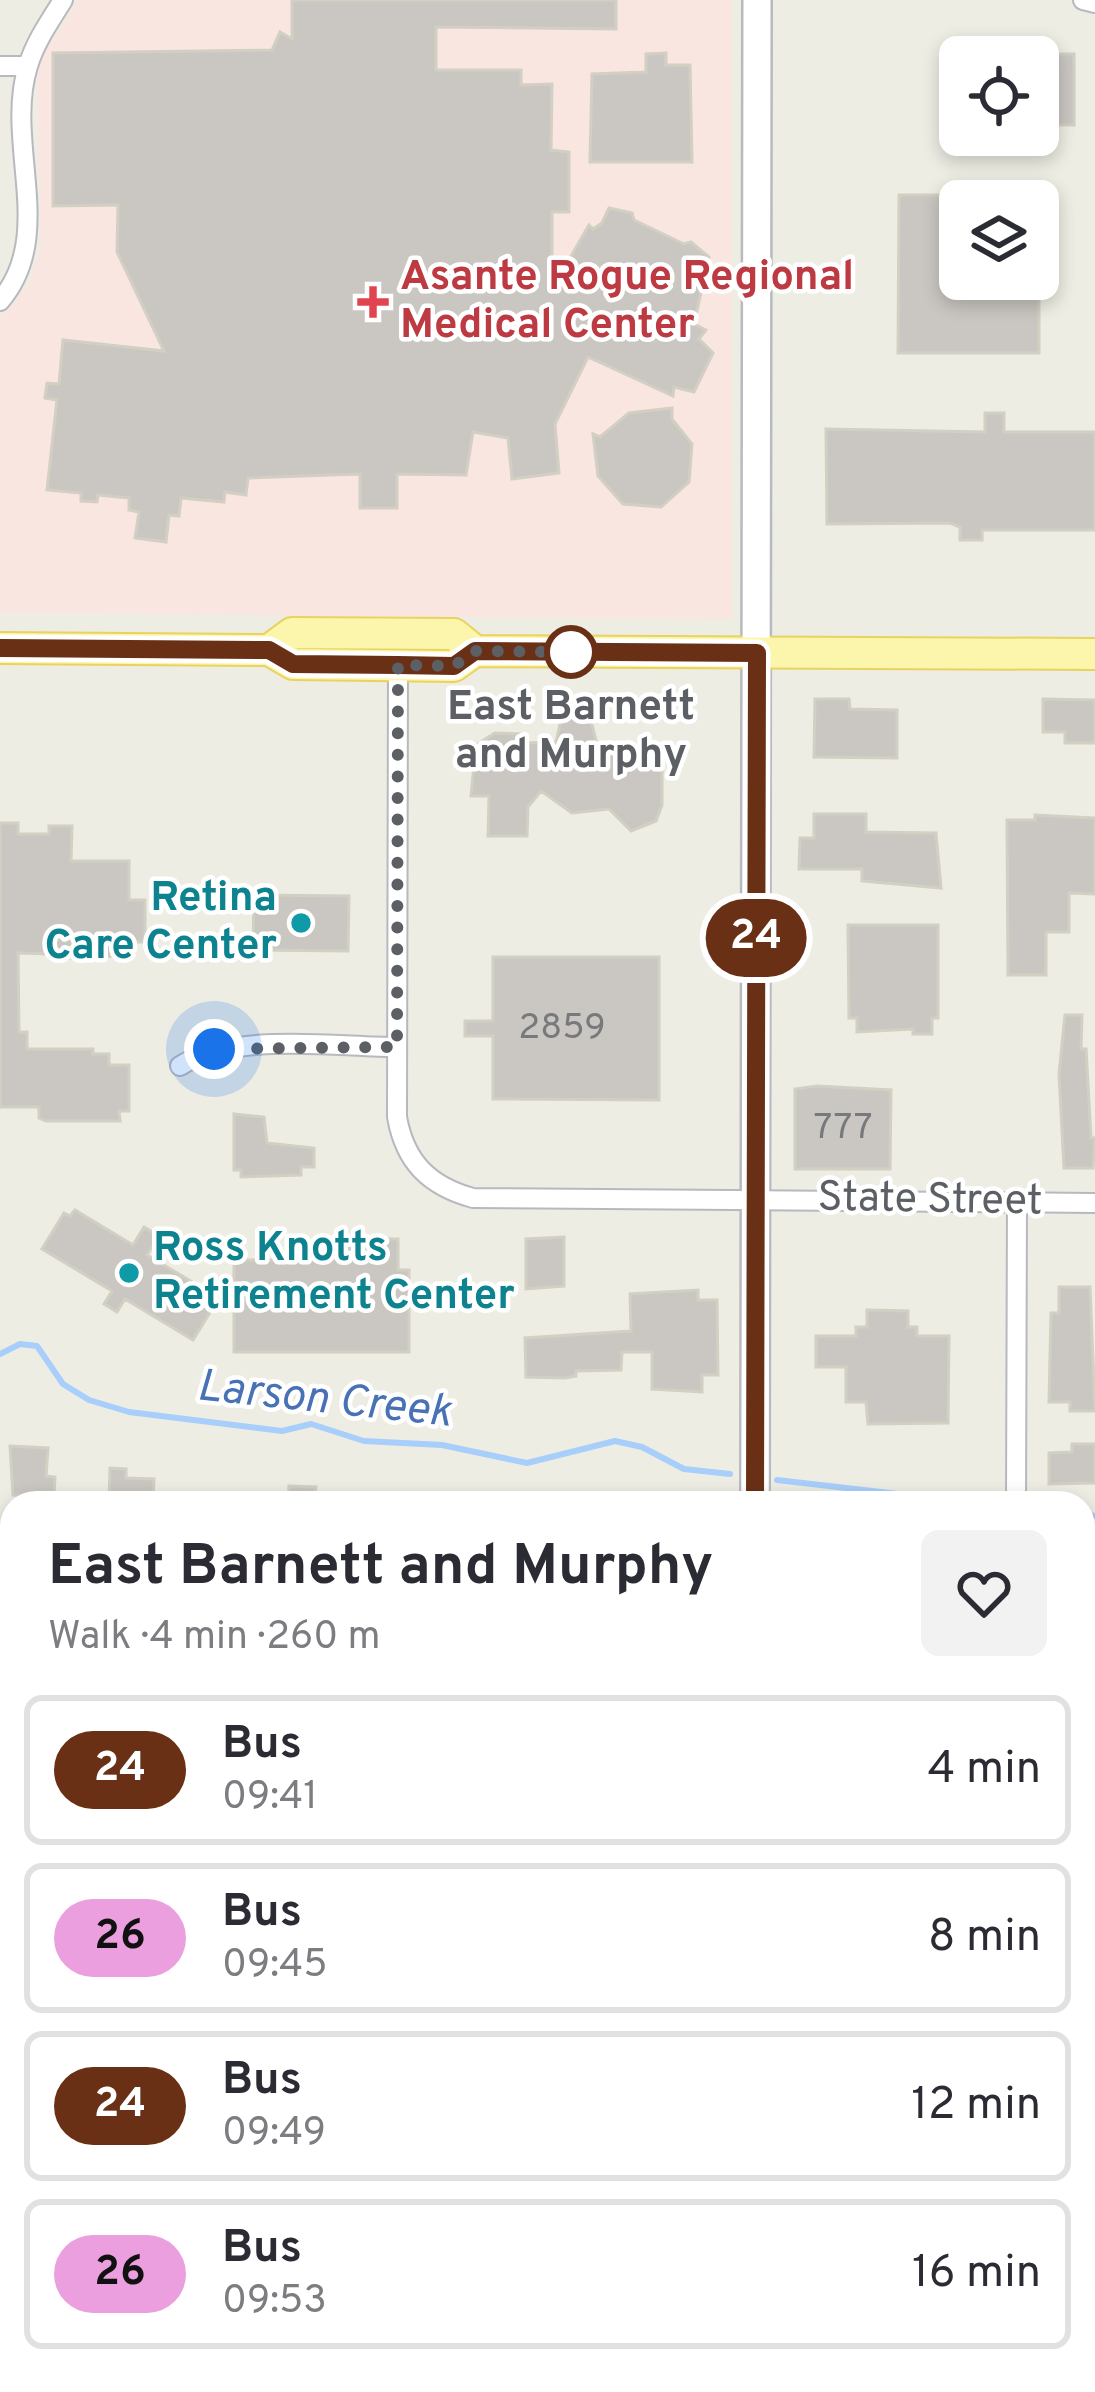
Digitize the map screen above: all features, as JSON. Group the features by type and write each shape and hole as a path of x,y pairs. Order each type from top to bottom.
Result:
{"main road":[{"path":"269,650 292,633 315,633 454,634 475,651"},
{"path":"0,648 269,650 293,664 454,666 475,651 1095,654"}],"street":[{"path":"0,301 16,282 27,241 28,66 63,0"},
{"path":"755,1491 757,0"},
{"path":"1083,0 1095,3"},
{"path":"0,66 28,66"},
{"name":"State Street","path":"398,665 401,1140 413,1162 447,1191 473,1198 1095,1203"},
{"path":"180,1066 199,1054 233,1047 397,1047"},
{"path":"1016,1491 1017,1202"}],"shaded area":[{"name":"Asante Rogue Regional Medical Center","path":"78,0 732,0 732,619 0,613 0,317 28,286 41,247 37,82 41,59"}],"building":[{"name":"Asante Rogue Regional Medical Center","path":"292,0 616,0 616,29 436,27 436,70 521,70 521,85 552,84 551,150 569,152 569,212 552,212 552,289 589,225 593,229 602,223 609,208 632,213 634,220 684,244 691,242 709,257 694,324 706,330 699,339 713,353 694,392 674,387 673,396 588,357 555,424 559,473 512,479 508,438 473,432 466,475 397,474 397,508 360,508 360,474 248,478 246,495 225,492 224,502 181,498 179,516 169,515 166,542 135,538 139,512 129,510 129,498 98,495 97,502 81,501 81,493 47,490 57,400 45,398 47,383 59,384 63,340 164,351 117,252 118,205 53,206 53,53 272,50 280,32 292,39"},
{"path":"666,53 666,65 690,65 692,162 590,162 592,74 646,72 646,54"},
{"path":"1059,54 1074,54 1074,125 1059,125"},
{"path":"899,195 939,195 939,300 1039,300 1039,353 898,353"},
{"path":"672,408 672,419 692,444 689,482 661,507 623,504 598,476 593,434 600,437 629,413"},
{"path":"985,413 1004,413 1004,432 1095,432 1095,530 982,530 982,540 960,540 960,527 950,523 827,524 826,429 985,432"},
{"path":"585,698 599,752 662,752 662,805 656,821 631,831 609,809 572,813 541,791 528,807 527,836 488,836 489,796 471,796 476,745 495,733 520,734 520,743 556,742 562,715"},
{"path":"815,699 849,699 850,709 897,710 897,758 814,757"},
{"path":"1043,699 1095,700 1095,743 1065,743 1065,732 1043,732"},
{"path":"814,814 866,814 866,832 936,833 941,888 862,881 862,869 799,869 800,838 814,838"},
{"path":"1035,815 1095,818 1095,894 1069,893 1069,932 1046,932 1046,975 1008,975 1007,820 1035,820"},
{"path":"0,823 18,823 18,834 49,834 49,826 72,826 71,861 129,861 129,900 145,900 145,942 117,942 117,956 51,959 51,954 18,953 19,1032 27,1032 27,1049 93,1049 93,1054 109,1054 109,1065 129,1065 129,1111 119,1111 120,1121 46,1121 39,1118 39,1107 0,1107"},
{"name":"Retina Care Center","path":"254,895 349,896 348,951 253,950"},
{"path":"848,925 938,925 938,1018 932,1018 932,1034 913,1034 913,1029 857,1032 857,1018 849,1018"},
{"path":"493,957 659,957 659,1100 493,1099 493,1036 465,1036 465,1021 493,1021"},
{"path":"1065,1015 1082,1015 1081,1049 1086,1049 1091,1138 1095,1138 1093,1168 1064,1168 1059,1074"},
{"path":"795,1089 891,1090 890,1169 795,1169"},
{"path":"234,1114 264,1117 267,1143 314,1148 314,1167 301,1167 301,1175 241,1177 241,1170 234,1170"},
{"name":"Ross Knotts Retirement Center","path":"75,1210 133,1245 144,1227 159,1236 147,1255 219,1298 193,1340 125,1299 117,1312 104,1304 112,1291 42,1249 64,1213 70,1216"},
{"path":"564,1237 564,1286 526,1289 526,1239"},
{"path":"316,1239 398,1239 398,1270 409,1270 409,1352 234,1352 234,1260 316,1260"},
{"path":"1059,1287 1090,1287 1095,1411 1070,1411 1070,1402 1049,1402 1051,1313 1059,1313"},
{"path":"698,1290 698,1300 717,1300 718,1375 702,1375 702,1392 652,1389 652,1352 622,1352 621,1370 576,1371 576,1376 565,1378 526,1377 525,1338 631,1331 630,1294"},
{"path":"867,1310 908,1311 908,1327 917,1327 917,1336 949,1336 948,1423 868,1424 866,1402 846,1402 846,1367 816,1367 816,1336 856,1336 856,1327 867,1327"},
{"path":"1072,1444 1095,1444 1095,1483 1049,1484 1049,1453 1072,1452"},
{"path":"10,1446 48,1448 46,1476 55,1477 54,1491 13,1491"},
{"path":"110,1468 126,1469 126,1478 154,1479 154,1491 109,1491"},
{"path":"289,1486 316,1487 316,1491 289,1491"}],"waterway":[{"name":"Larson Creek","path":"0,1354 20,1344 37,1346 63,1384 89,1400 129,1412 282,1431 311,1424 364,1441 442,1445 527,1463 615,1441 642,1447 684,1469 730,1474"},
{"name":"Larson Creek","path":"777,1480 872,1491"}],"bus line":[{"name":"24","path":"0,648 269,650 293,664 454,666 475,651 757,653 755,1491"}],"place":[{"name":"Asante Rogue Regional Medical Center","path":"373,302"},
{"name":"East Barnett and Murphy","path":"571,652"},
{"name":"Retina Care Center","path":"301,923"},
{"name":"Ross Knotts Retirement Center","path":"129,1273"}],"route":[{"path":"214,1049 397,1047 398,665 454,666 475,651 571,652"}]}
